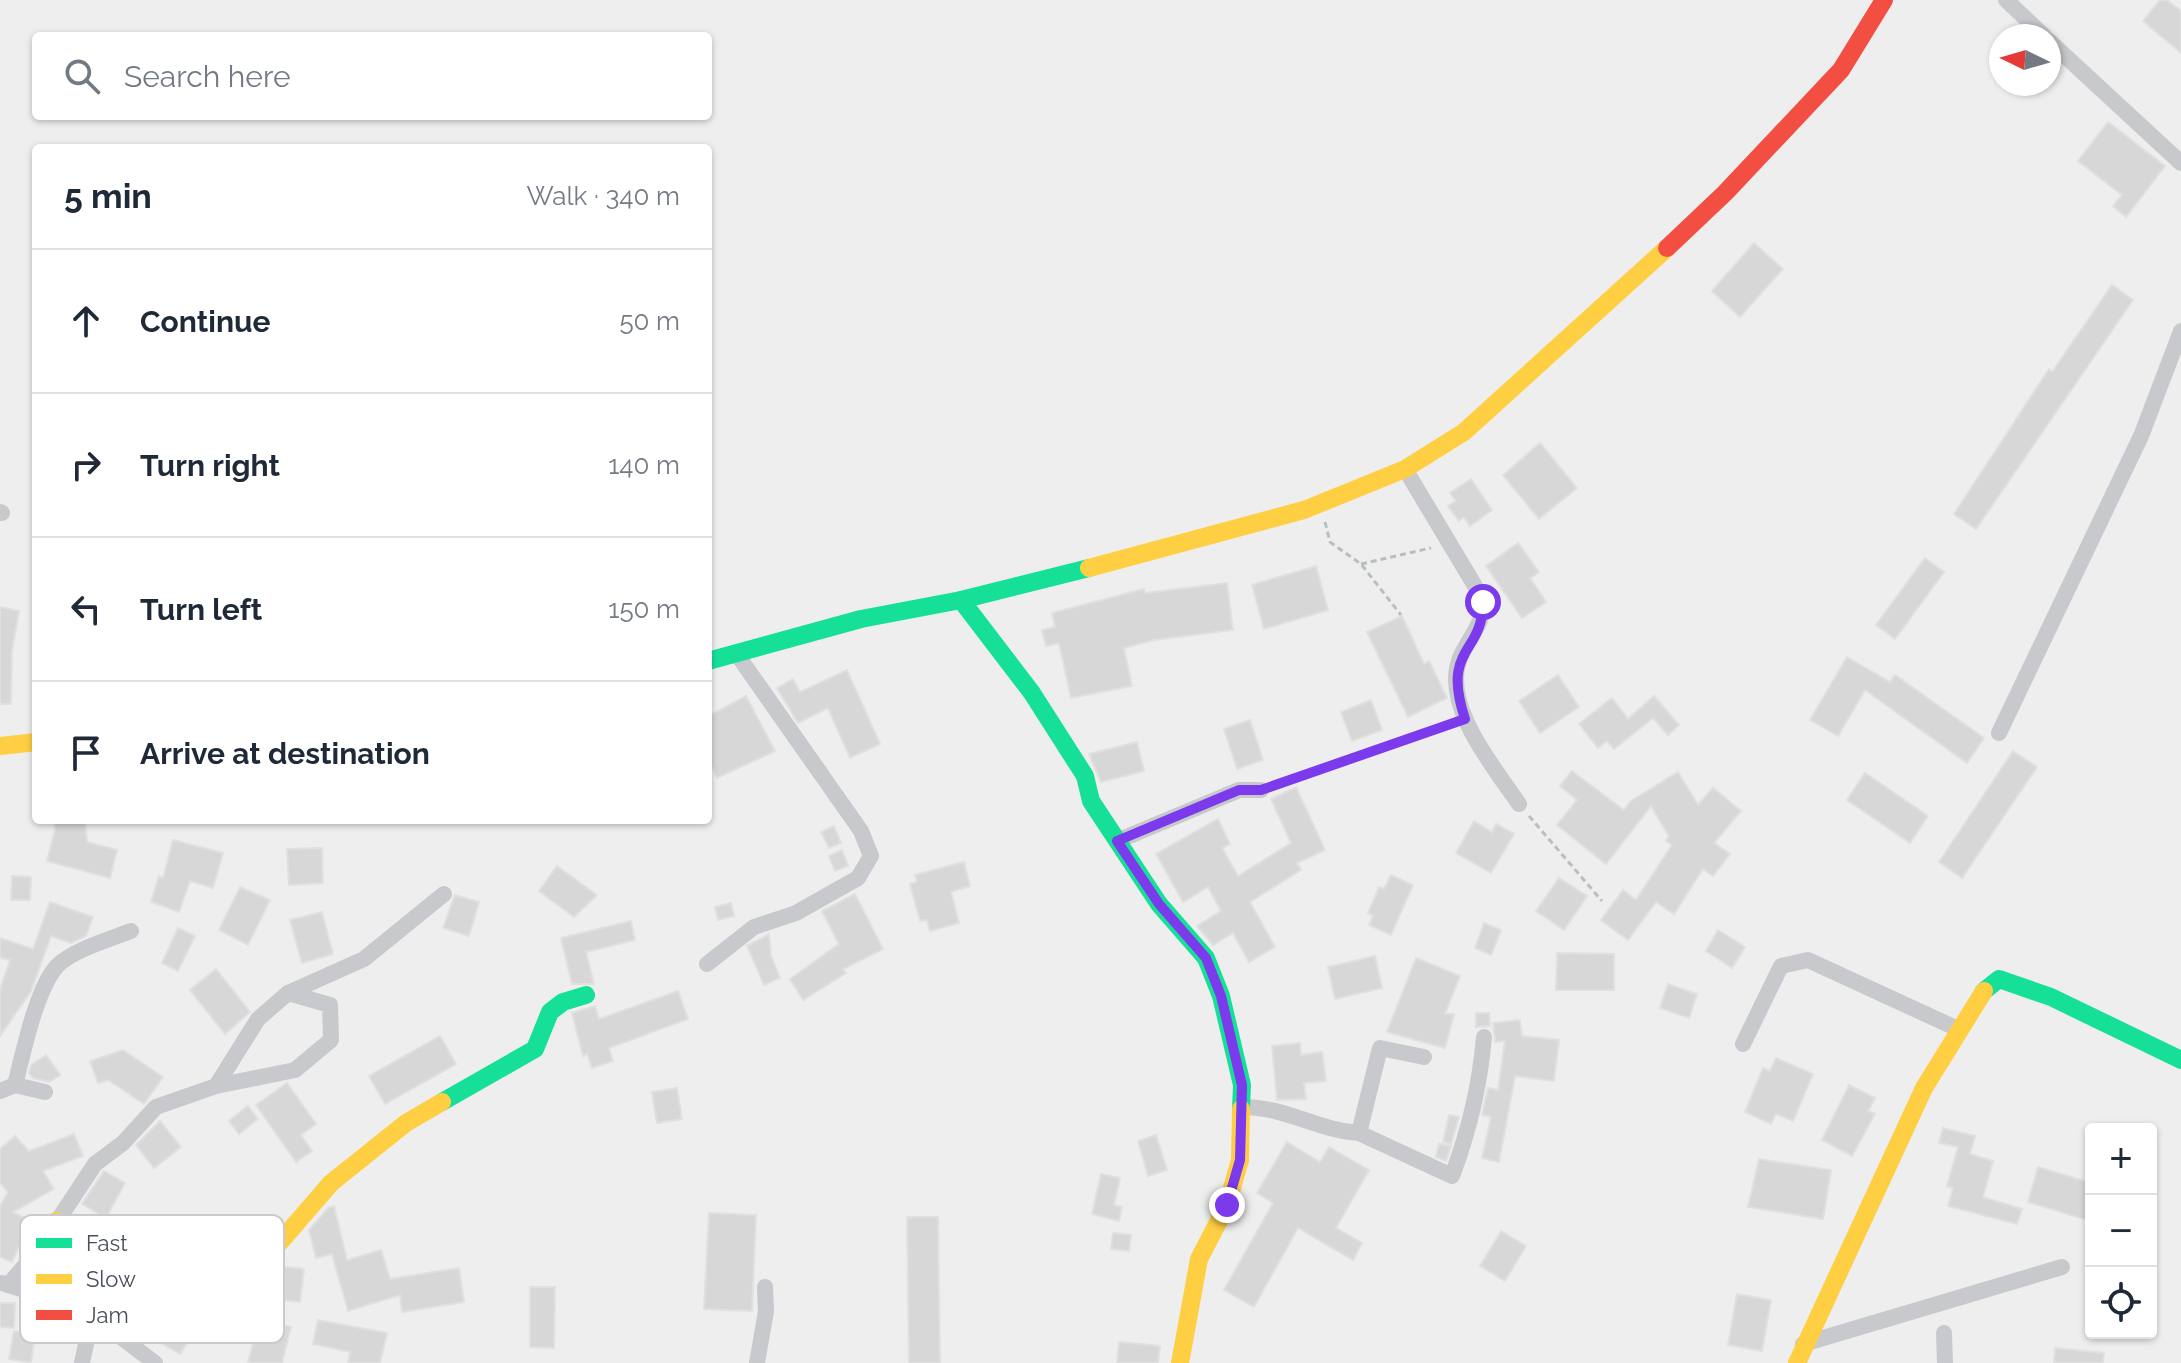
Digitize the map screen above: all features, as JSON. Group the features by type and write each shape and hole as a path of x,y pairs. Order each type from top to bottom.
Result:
{"street":[{"path":"712,660 861,619 961,600 1147,554 1321,503 1405,469 1464,432 1574,335 1725,193 1841,70 1884,0"},
{"path":"2006,0 2031,24"},
{"path":"2061,52 2181,163"},
{"path":"1999,733 2141,436 2181,331"},
{"path":"1405,469 1483,602 1483,617 1456,671 1456,691 1465,719 1519,804"},
{"path":"961,600 1032,693 1085,776 1091,801 1159,904 1206,958 1221,996 1242,1085 1240,1160 1227,1205 1199,1259 1180,1363"},
{"path":"707,964 754,927 796,913 858,878 871,856 861,831 736,653"},
{"path":"0,746 32,742"},
{"path":"1117,841 1239,790 1261,790"},
{"path":"216,1086 258,1019 288,993 364,959 444,894"},
{"path":"45,1092 8,1088 29,1023 57,966 102,941 131,931"},
{"path":"1743,1044 1781,966 1808,960 1958,1029"},
{"path":"1797,1363 1803,1344 1924,1088 1980,994 1999,979 2051,997 2181,1060"},
{"path":"60,1215 95,1164 123,1143 156,1107 216,1086 295,1070 331,1040 330,1005 288,993"},
{"path":"284,1238 342,1175 406,1123 535,1049 546,1015 561,1000 586,995"},
{"path":"1242,1107 1286,1111 1331,1131 1359,1133 1452,1176 1463,1147 1481,1071 1484,1037"},
{"path":"1359,1133 1380,1048 1424,1057"},
{"path":"1803,1344 2062,1267"},
{"path":"4,1283 20,1268"},
{"path":"757,1363 766,1311 765,1287"},
{"path":"1944,1333 1945,1363"},
{"path":"82,1363 86,1343"},
{"path":"128,1343 155,1363"}],"path":[{"path":"1321,503 1330,542 1361,564 1401,615"},
{"path":"1361,564 1450,544"},
{"path":"1261,790 1465,719"},
{"path":"1519,804 1602,901"}],"building":[{"path":"2160,0 2167,0 2181,11 2181,53 2143,21"},
{"path":"2108,122 2165,166 2126,217 2113,206 2122,195 2078,161"},
{"path":"1754,243 1783,269 1740,317 1712,291"},
{"path":"2112,285 2133,300 1976,529 1954,514 2049,369 2052,372"},
{"path":"1540,443 1577,488 1539,519 1503,475"},
{"path":"1471,479 1492,510 1470,526 1464,517 1459,521 1448,506 1456,501 1450,493"},
{"path":"1518,543 1539,572 1530,578 1546,602 1522,618 1486,566"},
{"path":"1925,558 1944,572 1895,639 1876,625"},
{"path":"1316,566 1328,610 1264,629 1252,585"},
{"path":"1227,583 1233,630 1154,640 1124,648 1132,686 1071,698 1059,643 1046,646 1042,630 1055,627 1052,613 1144,589 1145,593"},
{"path":"0,607 19,611 12,651 11,704 0,704"},
{"path":"1402,616 1424,664 1429,661 1447,698 1408,717 1367,632"},
{"path":"1847,657 1890,682 1895,675 1984,738 1967,763 1865,690 1838,736 1810,720"},
{"path":"847,670 880,744 850,758 828,708 798,723 777,688 793,679 800,692"},
{"path":"1558,675 1579,707 1540,733 1519,701"},
{"path":"746,696 775,751 717,778 712,767 712,714"},
{"path":"1654,696 1679,725 1668,735 1653,718 1614,749 1607,741 1598,748 1579,724 1612,698 1628,719"},
{"path":"1371,700 1382,730 1352,741 1341,712"},
{"path":"1250,720 1263,760 1237,769 1224,729"},
{"path":"1137,742 1144,771 1101,782 1089,754"},
{"path":"2013,751 2037,767 1962,878 1939,862"},
{"path":"1572,771 1624,810 1631,801 1678,772 1698,805 1713,788 1741,811 1714,843 1730,854 1713,876 1703,869 1674,914 1656,902 1628,940 1601,920 1623,890 1636,900 1672,845 1666,841 1669,836 1651,806 1606,864 1557,825 1577,800 1560,786"},
{"path":"1865,773 1928,816 1910,843 1847,800"},
{"path":"1296,787 1325,850 1297,863 1301,870 1250,902 1275,947 1249,962 1233,933 1213,945 1197,926 1221,911 1208,887 1183,902 1156,854 1218,819 1230,844 1222,848 1238,876 1291,843 1271,799"},
{"path":"1474,821 1492,832 1496,824 1514,834 1491,873 1456,853"},
{"path":"54,824 85,824 87,842 117,850 110,878 47,861"},
{"path":"834,826 841,843 829,848 821,832"},
{"path":"173,840 223,853 213,888 190,881 179,912 151,902 159,876 163,878"},
{"path":"322,848 323,883 289,885 287,849"},
{"path":"842,850 848,866 835,871 829,856"},
{"path":"964,862 970,886 951,892 959,923 930,931 927,920 920,921 910,884 917,882 915,875"},
{"path":"557,866 597,895 574,917 539,891"},
{"path":"1391,875 1413,885 1391,935 1369,925 1373,916 1368,913 1379,887 1384,889"},
{"path":"12,876 31,877 30,900 11,900"},
{"path":"1559,878 1587,896 1564,930 1536,911"},
{"path":"240,887 270,900 248,945 219,930"},
{"path":"855,894 883,949 843,969 846,973 803,1000 790,979 839,944 822,911"},
{"path":"455,895 479,902 469,936 443,928"},
{"path":"50,902 93,917 86,936 71,943 51,936 31,991 0,1036 0,990 10,960 0,958 0,938 33,949"},
{"path":"731,903 734,916 718,920 715,907"},
{"path":"322,912 333,954 302,963 290,920"},
{"path":"631,921 635,940 586,952 594,984 572,984 561,938"},
{"path":"1484,923 1501,930 1491,955 1475,948"},
{"path":"178,928 195,936 178,971 162,963"},
{"path":"1718,930 1745,947 1732,968 1706,951"},
{"path":"769,934 771,956 780,978 764,985 747,946"},
{"path":"1557,953 1614,954 1614,990 1556,990"},
{"path":"1375,956 1382,988 1335,999 1328,967"},
{"path":"1416,958 1460,976 1445,1014 1454,1014 1445,1048 1387,1032"},
{"path":"216,969 250,1012 225,1034 190,990"},
{"path":"1668,984 1697,994 1689,1018 1660,1008"},
{"path":"678,991 688,1019 609,1048 613,1061 592,1068 587,1054 583,1056 572,1013 595,1006 599,1019"},
{"path":"1476,1013 1489,1013 1490,1026 1476,1027"},
{"path":"1520,1020 1522,1036 1559,1040 1554,1081 1515,1076 1499,1162 1482,1158 1491,1117 1482,1115 1488,1088 1498,1090 1505,1041 1495,1042 1493,1023"},
{"path":"440,1036 456,1064 385,1104 369,1076"},
{"path":"1300,1043 1301,1055 1322,1052 1326,1081 1304,1083 1306,1099 1277,1100 1272,1046"},
{"path":"123,1050 163,1077 144,1104 108,1080 98,1083 90,1061"},
{"path":"46,1055 60,1075 49,1082 33,1078 29,1073 31,1065"},
{"path":"1776,1058 1813,1074 1793,1121 1776,1114 1771,1124 1745,1112 1763,1068 1770,1071"},
{"path":"287,1083 316,1124 301,1135 312,1151 296,1162 256,1105"},
{"path":"1849,1085 1875,1098 1868,1111 1875,1114 1852,1156 1822,1140"},
{"path":"677,1088 682,1119 657,1123 652,1092"},
{"path":"248,1106 258,1119 239,1134 229,1121"},
{"path":"1449,1115 1459,1117 1451,1144 1443,1142"},
{"path":"160,1121 181,1147 154,1168 136,1145"},
{"path":"1943,1128 1975,1136 1970,1154 1993,1161 1983,1197 2022,1209 2017,1224 1948,1206 1953,1188 1947,1186 1958,1147 1939,1143"},
{"path":"74,1134 83,1156 43,1171 54,1189 13,1212 20,1216 20,1245 12,1262 0,1257 0,1206 8,1192 0,1183 0,1149 15,1136 29,1151"},
{"path":"1156,1135 1167,1170 1148,1176 1138,1141"},
{"path":"1287,1142 1320,1162 1329,1147 1369,1170 1336,1228 1362,1243 1353,1260 1298,1228 1254,1307 1224,1290 1273,1203 1257,1193"},
{"path":"1439,1144 1451,1146 1446,1161 1436,1157"},
{"path":"1759,1159 1831,1170 1823,1219 1748,1207"},
{"path":"2038,1167 2085,1181 2085,1219 2028,1202"},
{"path":"104,1171 125,1183 108,1215 101,1215 82,1204"},
{"path":"1101,1174 1120,1178 1114,1205 1122,1207 1119,1221 1092,1214"},
{"path":"334,1206 347,1260 381,1250 390,1279 459,1268 464,1302 402,1312 400,1295 348,1311 332,1254 316,1258 309,1230 328,1208"},
{"path":"709,1213 756,1215 752,1311 704,1309"},
{"path":"907,1217 938,1217 940,1363 909,1363"},
{"path":"1501,1231 1526,1246 1505,1281 1480,1266"},
{"path":"1113,1233 1131,1235 1129,1251 1111,1249"},
{"path":"284,1267 304,1269 300,1302 284,1300"},
{"path":"530,1287 555,1287 554,1348 530,1347"},
{"path":"1737,1294 1771,1300 1762,1351 1728,1345"},
{"path":"0,1303 15,1303 14,1328 0,1327"},
{"path":"318,1320 387,1333 380,1363 348,1363 350,1352 313,1344"},
{"path":"284,1325 291,1327 282,1363 248,1363 253,1343 284,1343"},
{"path":"14,1331 20,1332 20,1343 34,1343 31,1363 9,1359"},
{"path":"1119,1342 1160,1346 1158,1363 1117,1363"},
{"path":"161,1343 187,1343 180,1354"},
{"path":"2055,1348 2104,1353 2103,1363 2054,1363"}],"traffic: fast":[{"path":"712,660 861,619 961,600 1089,568"},
{"path":"961,600 1032,693 1085,776 1091,801 1159,904 1206,958 1221,996 1242,1085 1241,1109"},
{"path":"1984,991 1999,979 2051,997 2181,1060"},
{"path":"442,1102 535,1049 550,1012 563,1002 586,995"}],"traffic: slow":[{"path":"1089,568 1304,510 1405,469 1464,432 1667,248"},
{"path":"0,746 32,742"},
{"path":"1797,1363 1924,1088 1984,991"},
{"path":"284,1237 331,1183 406,1123 442,1102"},
{"path":"1180,1363 1199,1259 1227,1205 1240,1160 1241,1109"}],"traffic: jam":[{"path":"1667,248 1725,193 1841,70 1884,0"}],"route":[{"path":"1227,1205 1240,1160 1242,1085 1221,996 1206,958 1159,904 1117,841 1239,790 1261,790 1465,719 1456,691 1456,671 1465,647 1483,617 1483,602"}]}
